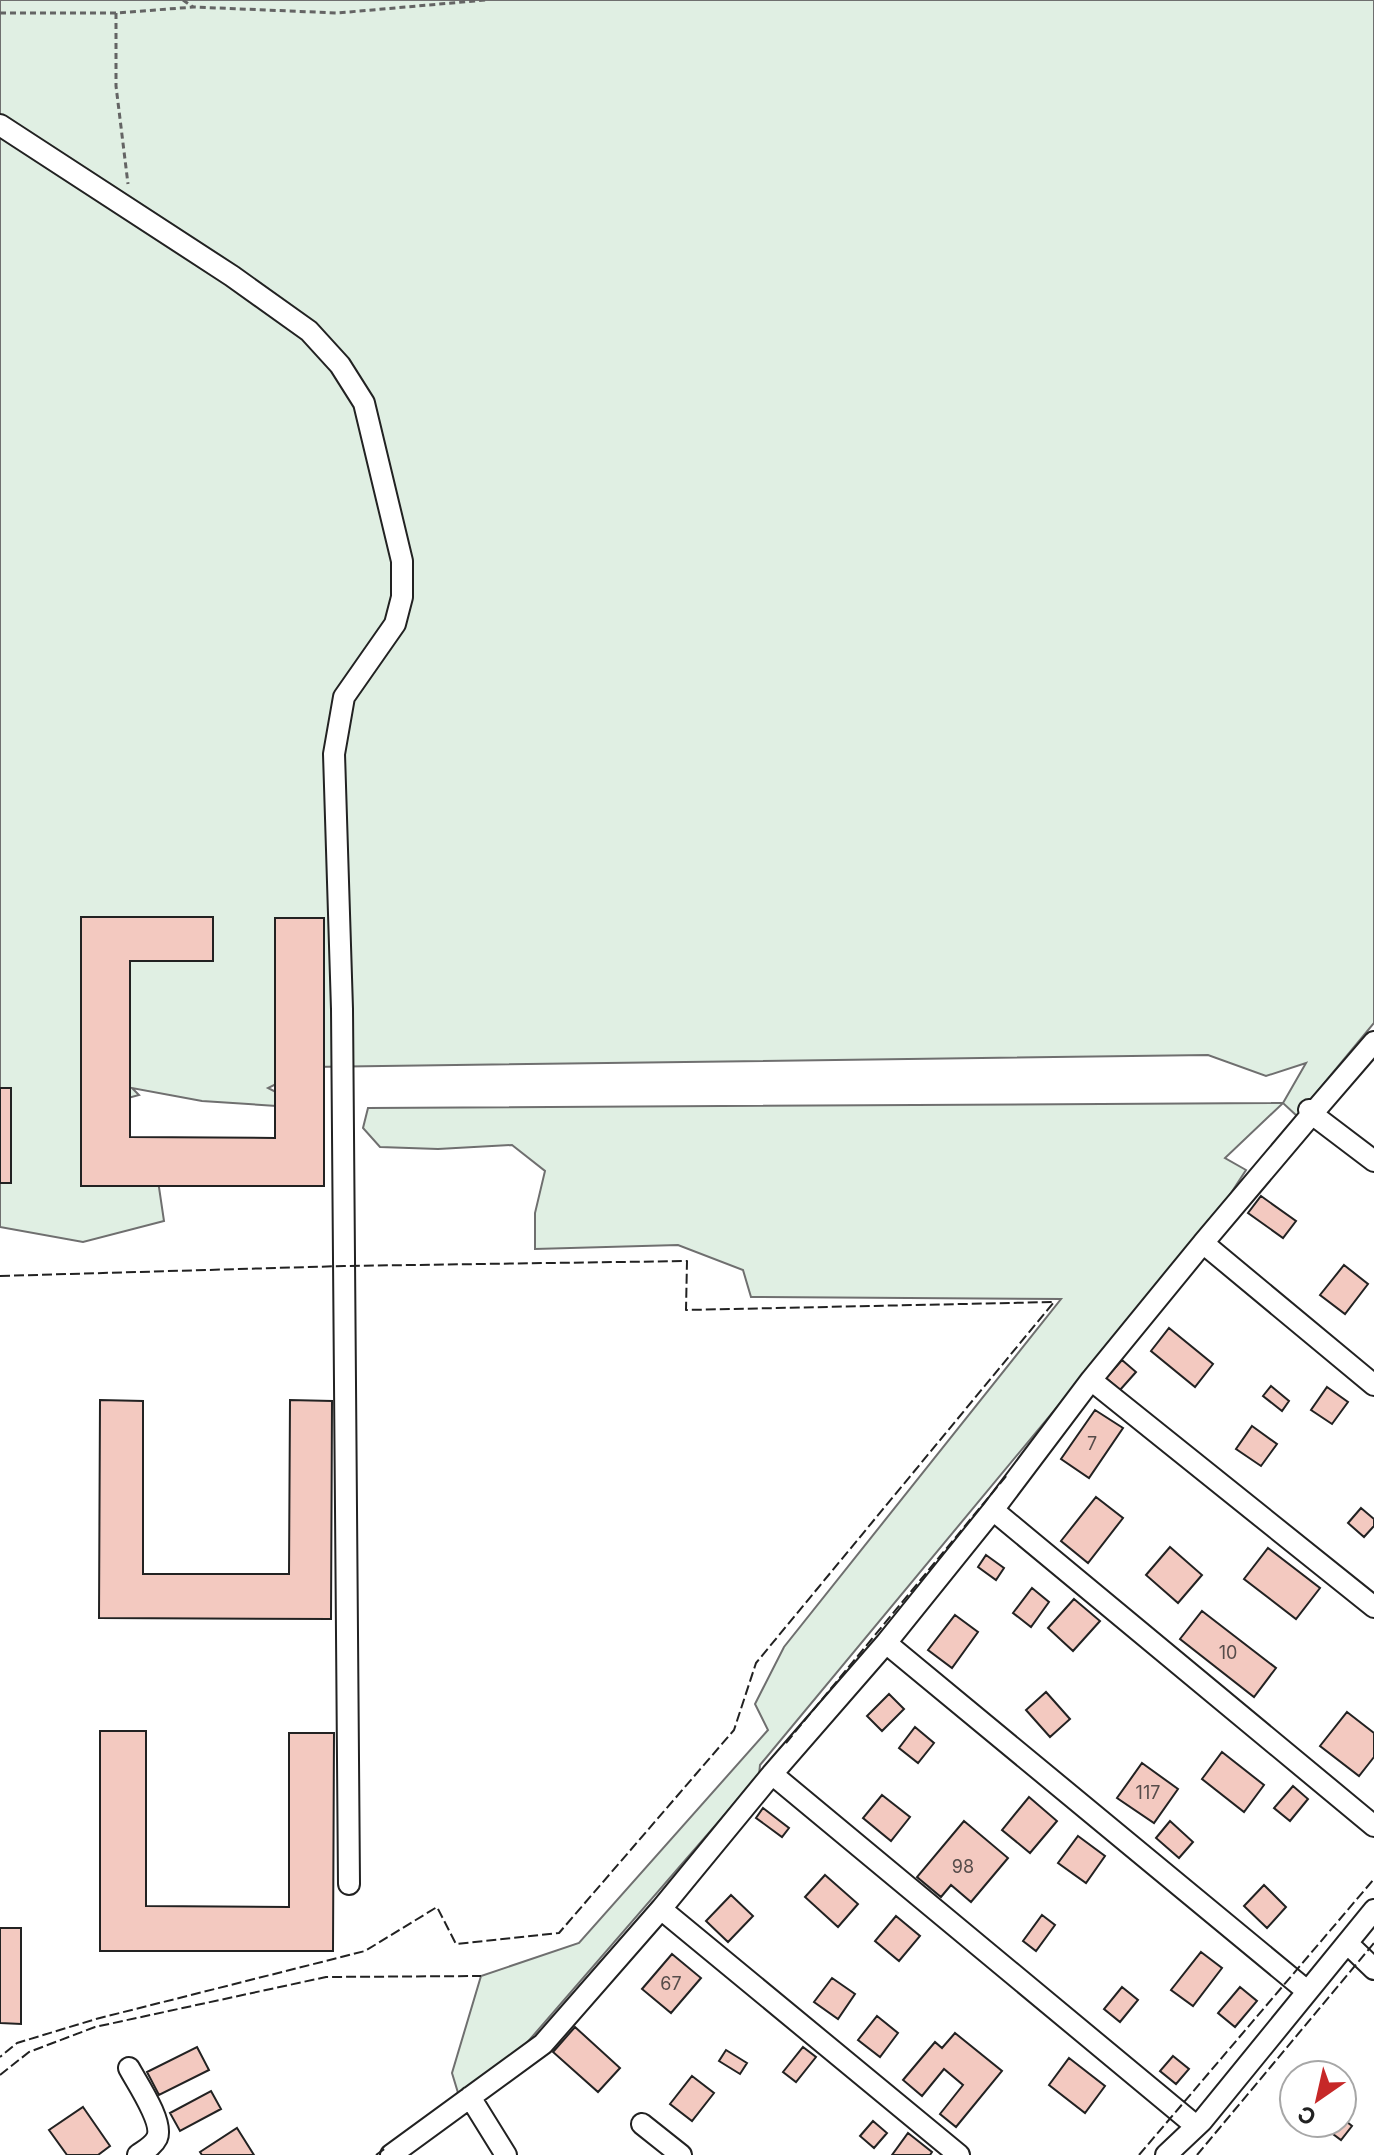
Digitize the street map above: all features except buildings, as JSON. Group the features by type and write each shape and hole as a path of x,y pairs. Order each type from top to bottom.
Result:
{"street":[{"path":"0,125 131,209 309,331 340,365 364,403 402,561 402,597 395,624 344,697 334,754 343,1024 349,1884"},
{"path":"391,2155 543,2044 886,1643 993,1510 1091,1380 1310,1112 1374,1042"},
{"path":"1310,1112 1374,1161"},
{"path":"1203,1243 1374,1385"},
{"path":"1091,1380 1374,1607"},
{"path":"993,1510 1374,1826"},
{"path":"886,1643 1307,1991"},
{"path":"772,1774 1196,2126"},
{"path":"661,1909 959,2155"},
{"path":"1166,2155 1196,2126 1374,1910"},
{"path":"1347,1943 1374,1969"},
{"path":"129,2068 157,2120 159,2131 152,2145 138,2155"},
{"path":"470,2097 506,2155"},
{"path":"642,2124 681,2155"}],"path":[{"path":"183,0 194,7"},
{"path":"0,13 116,13 194,7 337,13 486,0"},
{"path":"116,13 116,86 131,209"}],"green space":[{"path":"0,0 1374,0 1374,1023 1297,1116 1283,1103 1306,1063 1266,1076 1208,1055 310,1067 268,1088 307,1108 202,1101 132,1088 139,1095 113,1102 86,1142 156,1167 164,1221 83,1242 0,1227"},
{"path":"1283,1103 1225,1158 1246,1170 1218,1213 760,1765 759,1775 525,2045 459,2096 452,2073 481,1976 579,1943 768,1730 755,1704 784,1647 1061,1299 751,1297 743,1270 678,1245 535,1249 535,1213 545,1171 512,1145 438,1149 380,1147 363,1128 368,1108"}],"fence":[{"path":"0,1276 344,1266 687,1261 686,1310 1054,1302 756,1663 734,1730 559,1933 456,1944 437,1907 365,1951 96,2019 17,2043 0,2057"},
{"path":"786,1743 1007,1475"},
{"path":"1139,2155 1374,1879"},
{"path":"1197,2155 1374,1943"},
{"path":"0,2075 29,2052 95,2027 326,1977 481,1976"},
{"path":"376,2155 387,2147"}]}
